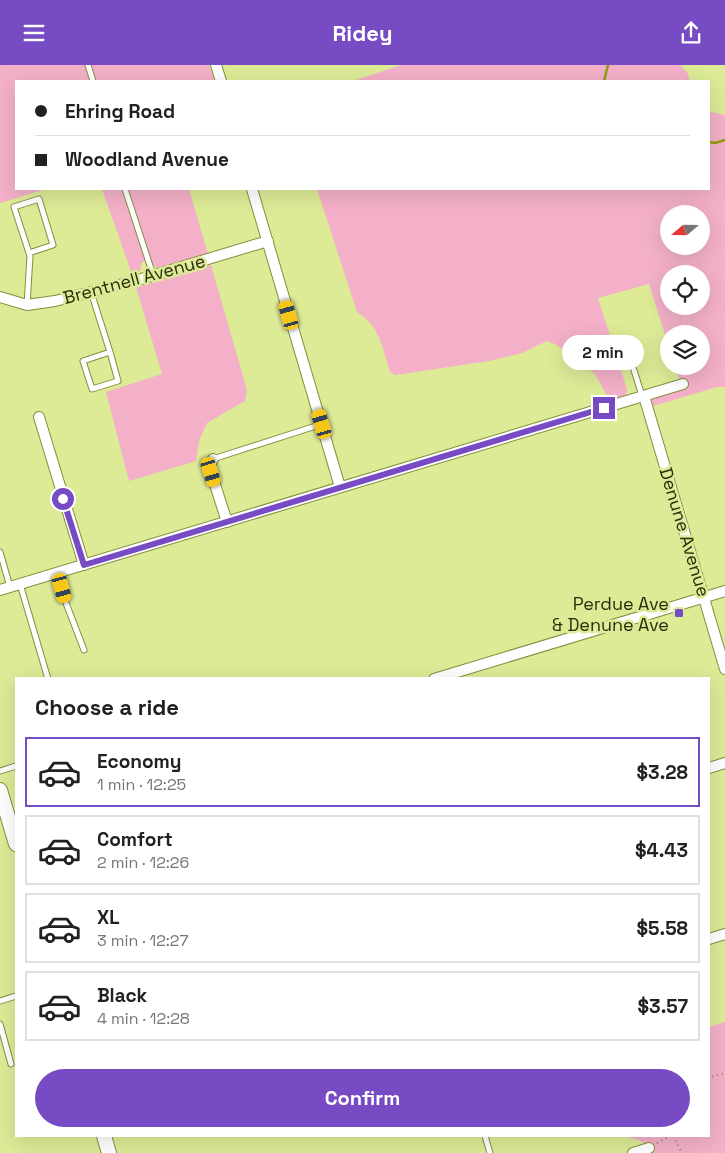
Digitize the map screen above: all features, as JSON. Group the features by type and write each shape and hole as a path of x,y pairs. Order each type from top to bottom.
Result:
{"main road":[{"path":"0,790 7,808 15,840"},
{"path":"104,1137 110,1153"}],"street":[{"path":"216,65 221,80"},
{"path":"252,190 340,487"},
{"name":"Brentnell Avenue","path":"0,297 27,305 41,304 91,292 268,241"},
{"path":"0,590 684,384"},
{"name":"Denune Avenue","path":"643,396 725,669"},
{"path":"39,417 84,565"},
{"path":"213,459 210,465 211,472 226,522"},
{"path":"441,677 725,591"},
{"path":"710,768 725,763"},
{"path":"710,939 725,934"},
{"path":"633,1153 650,1148"}],"lane":[{"path":"88,65 93,80"},
{"path":"125,190 152,275"},
{"path":"27,305 30,256 29,253 14,207 38,199 53,245 29,253"},
{"path":"91,292 110,352 118,381 92,389 83,361 110,352"},
{"path":"634,370 643,396"},
{"path":"213,459 322,424"},
{"path":"0,553 15,585 47,677"},
{"path":"57,573 68,611 84,650"},
{"path":"0,771 15,766"},
{"path":"0,1001 15,996"},
{"path":"0,1024 11,1064"},
{"path":"485,1137 490,1153"}],"path":[{"path":"710,1078 725,1073"},
{"path":"650,1148 669,1137"},
{"path":"672,1137 682,1153"}],"shaded area":[{"path":"0,65 209,65 215,80 15,80 15,190 43,190 0,203"},
{"path":"401,65 680,65 687,72 690,80 356,80"},
{"path":"710,111 725,115 725,387 717,387 653,406 649,400 652,395 681,385 678,375 710,375 710,325 662,325 649,284 598,298 627,389 626,397 610,401 595,374 557,345 547,341 522,353 489,361 395,375 390,372 379,338 365,318 357,312 317,190 710,190"},
{"path":"102,190 189,190 208,254 158,268 147,260 142,262 140,271 132,274"},
{"path":"211,265 247,390 245,401 207,423 199,441 196,461 129,481 106,392 162,374 136,287"},
{"path":"725,1022 725,1153 651,1153 647,1145 627,1137 710,1137 710,1027"}],"waterway":[{"path":"604,80 608,65"},
{"path":"710,142 715,143 725,140"}],"place":[{"name":"Perdue Ave & Denune Ave","path":"679,613"}],"route":[{"path":"63,499 84,565 604,408"}]}
